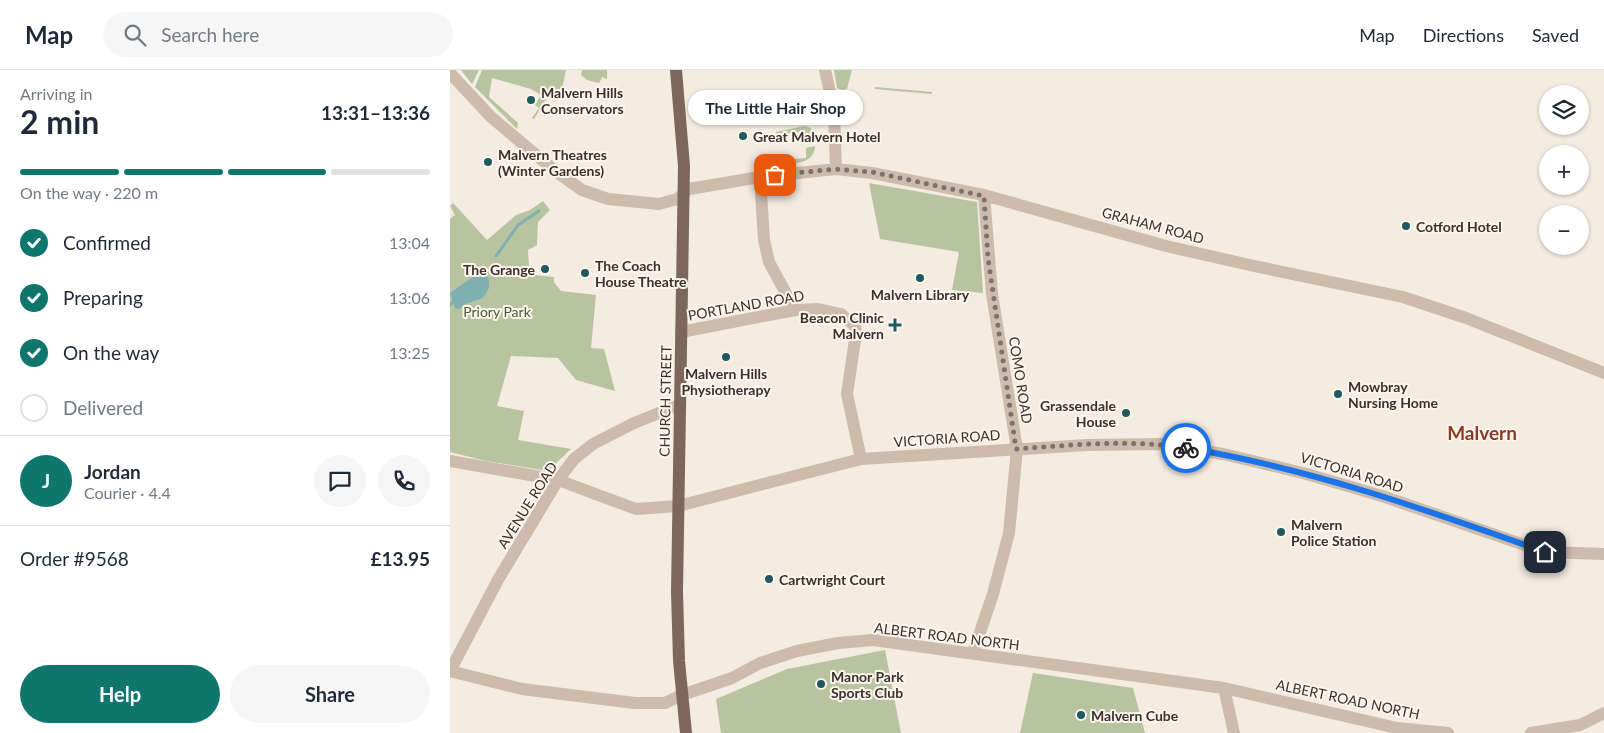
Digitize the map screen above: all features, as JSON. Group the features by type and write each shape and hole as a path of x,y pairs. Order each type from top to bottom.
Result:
{"main road":[{"name":"CHURCH STREET","path":"676,70 684,192 677,592 682,695 686,733"}],"street":[{"path":"825,70 834,110 836,169"},
{"name":"GRAHAM ROAD","path":"450,73 492,117 554,170 582,190 608,199 659,204 677,199 684,192 760,177 836,169 872,172 984,196 1166,246 1404,297 1466,318 1604,373"},
{"path":"760,177 764,240 769,262 795,310"},
{"name":"COMO ROAD","path":"973,653 993,594 1009,533 1016,449 991,285 984,196"},
{"name":"PORTLAND ROAD","path":"681,332 795,310 818,309 841,314 855,326 856,333 847,394 861,460"},
{"name":"AVENUE ROAD","path":"450,671 499,578 558,480 574,459 593,444 634,422 679,405"},
{"name":"VICTORIA ROAD","path":"450,461 558,480 636,509 678,506 861,460 1087,444 1163,444 1222,454 1303,472 1382,496 1545,552 1604,554"},
{"name":"ALBERT ROAD NORTH","path":"450,671 522,689 635,703 666,703 682,695 732,678 769,660 797,651 838,643 873,640 1224,688 1397,728 1448,733"},
{"path":"1224,688 1234,733"},
{"path":"1531,733 1580,725 1604,713"}],"green space":[{"path":"461,70 479,70 472,84"},
{"path":"482,70 566,70 561,93 551,91 534,119 532,118 539,108 535,105 541,95 531,89 492,78 489,97 518,123 517,129 475,87"},
{"path":"582,70 607,70 607,79 602,77 599,83 587,80 581,75"},
{"path":"834,70 852,70 847,89 837,88"},
{"path":"875,87 932,92 932,94 875,89"},
{"path":"804,126 811,128 812,144 805,144 804,132 780,134 780,137 776,138 776,132"},
{"path":"815,146 812,156 808,159 799,163 783,165 783,160 806,158 806,148"},
{"path":"869,183 977,202 983,293 952,290 959,252 880,239"},
{"name":"Priory Park","path":"543,201 550,210 538,222 537,245 528,250 529,267 527,267 526,274 554,277 554,282 561,291 596,295 591,348 604,349 615,391 576,380 558,358 511,356 497,406 524,411 518,440 571,449 548,471 486,461 450,452 450,219 455,215 450,206 453,203 487,240 516,215 530,210"},
{"name":"Manor Park Sports Club","path":"885,650 901,733 721,733 716,699 787,669"},
{"path":"1033,673 1133,688 1145,733 1020,733"}],"water":[{"path":"485,272 489,280 489,288 483,298 465,304 459,309 455,308 450,293 478,273"}],"waterway":[{"path":"496,256 518,225 539,211"},
{"path":"450,305 453,302"}],"way so far":[{"path":"775,175 836,169 872,172 984,196 992,294 1016,449 1087,444 1163,444 1186,448"}],"place":[{"name":"Malvern Hills Conservators","path":"531,100"},
{"name":"Great Malvern Hotel","path":"743,136"},
{"name":"Malvern Theatres (Winter Gardens)","path":"488,162"},
{"name":"The Little Hair Shop","path":"775,175"},
{"name":"Cotford Hotel","path":"1406,226"},
{"name":"The Grange","path":"545,269"},
{"name":"The Coach House Theatre","path":"585,273"},
{"name":"Malvern Library","path":"920,278"},
{"name":"Beacon Clinic Malvern","path":"895,325"},
{"name":"Malvern Hills Physiotherapy","path":"726,357"},
{"name":"Mowbray Nursing Home","path":"1338,394"},
{"name":"Grassendale House","path":"1126,413"},
{"name":"Malvern Police Station","path":"1281,532"},
{"name":"Cartwright Court","path":"769,579"},
{"name":"Manor Park Sports Club","path":"821,684"},
{"name":"Malvern Cube","path":"1081,715"}],"district":[{"name":"Malvern","path":"1482,432"}],"route":[{"path":"1186,448 1303,472 1382,496 1545,552"}]}
